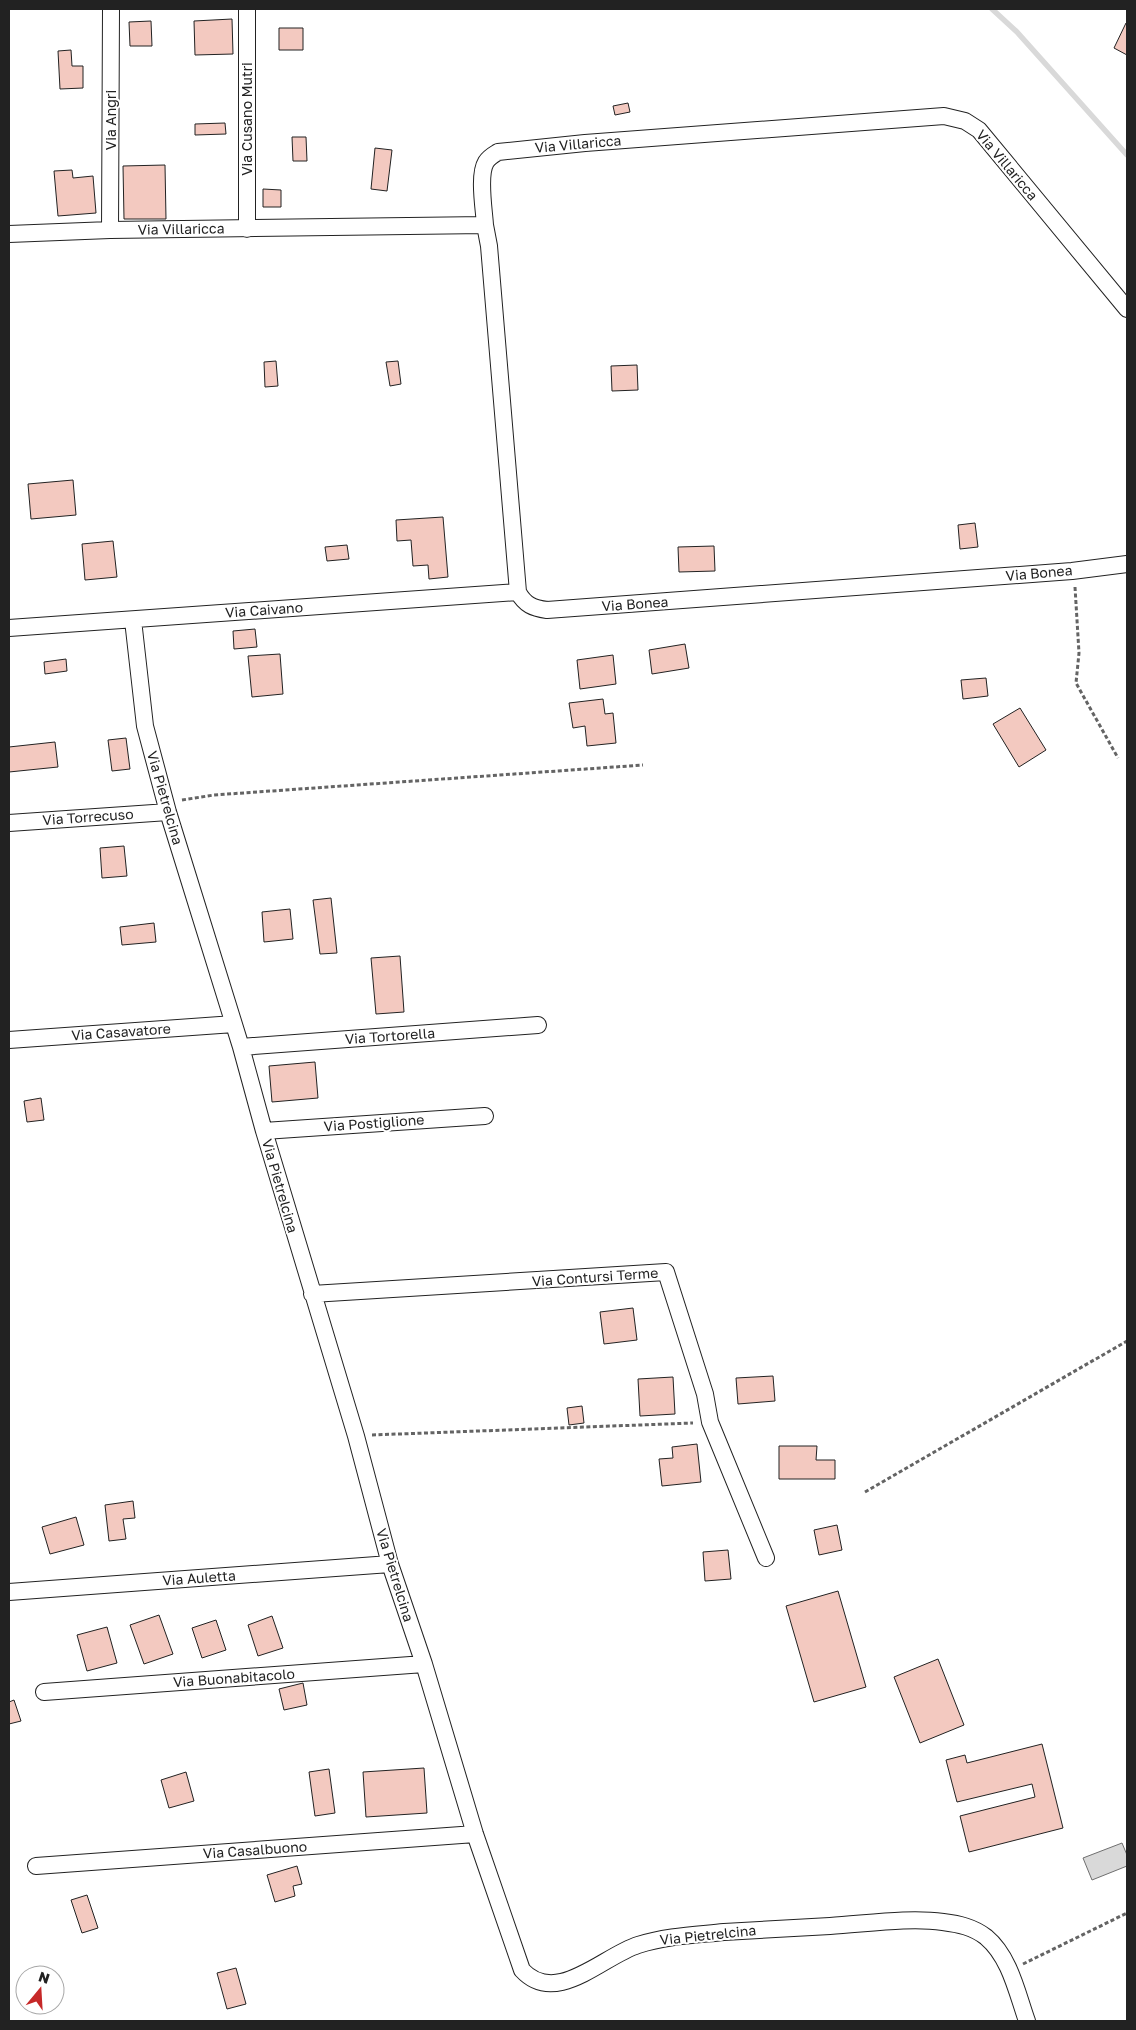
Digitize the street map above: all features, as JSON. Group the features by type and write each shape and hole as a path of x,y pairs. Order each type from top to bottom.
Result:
{"street":[{"name":"Via Angri","path":"110,230 111,9"},
{"name":"Via Cusano Mutri","path":"247,9 247,229"},
{"name":"Via Villaricca","path":"9,234 110,230 485,225 482,186 484,165 491,156 498,152 585,143 944,116 965,121 979,130 1127,309"},
{"path":"485,225 489,246 518,592"},
{"name":"Via Bonea","path":"518,592 522,600 529,606 547,610 1072,571 1127,564"},
{"name":"Via Caivano","path":"9,628 518,592"},
{"name":"Via Pietrelcina","path":"133,620 145,726 167,808 241,1047 312,1294 356,1436 390,1564 424,1664 475,1834 522,1970 530,1978 542,1983 560,1982 570,1980 625,1950 668,1937 755,1930 922,1921 960,1925 979,1932 996,1949 1009,1970 1027,2021"},
{"name":"Via Torrecuso","path":"9,823 167,808"},
{"name":"Via Casavatore","path":"9,1040 234,1024"},
{"name":"Via Tortorella","path":"241,1047 538,1024"},
{"name":"Via Postiglione","path":"264,1131 485,1116"},
{"name":"Via Contursi Terme","path":"312,1294 666,1272 705,1394 710,1422 766,1558"},
{"name":"Via Auletta","path":"9,1592 390,1564"},
{"name":"Via Buonabitacolo","path":"44,1692 424,1664"},
{"name":"Via Casalbuono","path":"36,1866 475,1834"}],"path":[{"path":"1072,571 1079,643 1076,683 1118,758"},
{"path":"167,808 214,795 643,766"},
{"path":"865,1492 1127,1341"},
{"path":"356,1436 710,1422"},
{"path":"1009,1970 1127,1913"}],"shaded area":[{"path":"1122,1843 1127,1855 1127,1866 1092,1880 1083,1858"}],"building":[{"path":"232,19 233,54 195,55 194,21"},
{"path":"151,21 152,46 130,46 129,22"},
{"path":"1127,23 1127,55 1114,48"},
{"path":"279,28 303,28 303,50 279,50"},
{"path":"71,50 72,66 83,66 83,88 60,89 58,51"},
{"path":"628,103 630,112 615,115 613,106"},
{"path":"225,123 226,134 195,135 195,124"},
{"path":"292,137 306,137 307,161 293,161"},
{"path":"375,148 392,150 387,191 371,189"},
{"path":"165,165 166,219 124,219 123,166"},
{"path":"72,170 73,178 93,176 96,213 58,216 54,171"},
{"path":"263,189 281,190 281,207 263,207"},
{"path":"276,361 278,386 265,387 264,362"},
{"path":"398,361 401,384 390,386 386,362"},
{"path":"637,365 638,390 612,391 611,366"},
{"path":"73,480 76,515 31,519 28,484"},
{"path":"443,517 448,577 429,579 428,565 413,566 411,540 397,541 396,520"},
{"path":"975,523 978,547 960,549 958,525"},
{"path":"113,541 117,577 85,580 82,544"},
{"path":"347,545 349,559 327,561 325,547"},
{"path":"714,546 715,571 679,572 678,547"},
{"path":"255,629 257,647 234,649 233,631"},
{"path":"685,644 689,668 652,674 649,650"},
{"path":"280,654 283,694 252,697 248,656"},
{"path":"613,655 616,684 580,689 577,660"},
{"path":"66,659 67,671 45,674 44,662"},
{"path":"986,678 988,696 963,699 961,680"},
{"path":"603,699 605,714 613,713 616,743 587,746 585,726 573,728 569,703"},
{"path":"1020,708 1046,750 1019,767 993,724"},
{"path":"126,738 130,769 112,771 108,740"},
{"path":"55,742 58,767 9,772 9,747"},
{"path":"124,846 127,876 102,878 100,848"},
{"path":"331,898 337,953 320,954 313,900"},
{"path":"290,909 293,939 264,942 262,912"},
{"path":"154,923 156,942 122,945 120,927"},
{"path":"400,956 404,1012 376,1014 371,958"},
{"path":"315,1062 318,1098 272,1102 269,1066"},
{"path":"41,1098 44,1120 27,1122 24,1101"},
{"path":"633,1308 637,1340 604,1344 600,1312"},
{"path":"773,1376 775,1401 738,1404 736,1378"},
{"path":"673,1377 675,1414 640,1416 638,1379"},
{"path":"582,1406 584,1423 569,1425 567,1408"},
{"path":"697,1444 701,1482 662,1486 659,1459 673,1458 672,1447"},
{"path":"779,1446 817,1446 816,1460 835,1460 835,1479 779,1479"},
{"path":"133,1501 135,1518 123,1519 126,1539 109,1541 105,1505"},
{"path":"76,1517 84,1545 50,1554 42,1527"},
{"path":"837,1525 842,1550 819,1555 814,1530"},
{"path":"728,1550 731,1579 705,1581 703,1552"},
{"path":"838,1591 866,1687 814,1702 786,1606"},
{"path":"159,1615 173,1654 144,1664 130,1625"},
{"path":"272,1616 283,1648 258,1656 248,1625"},
{"path":"216,1620 226,1650 202,1658 192,1628"},
{"path":"107,1627 117,1663 87,1671 77,1635"},
{"path":"938,1659 964,1725 920,1743 894,1677"},
{"path":"303,1683 307,1705 284,1710 279,1689"},
{"path":"14,1700 21,1721 9,1724 9,1702"},
{"path":"1042,1744 1063,1828 969,1852 960,1816 1035,1797 1032,1784 957,1802 946,1760 965,1755 967,1763"},
{"path":"424,1768 427,1813 366,1817 363,1772"},
{"path":"329,1769 335,1813 315,1816 309,1772"},
{"path":"186,1772 194,1801 169,1808 161,1780"},
{"path":"297,1866 302,1884 293,1886 295,1896 275,1902 267,1875"},
{"path":"87,1895 98,1928 82,1933 71,1900"},
{"path":"236,1968 246,2004 227,2009 217,1973"}],"waterway":[{"path":"992,9 1017,32 1127,155"}]}
